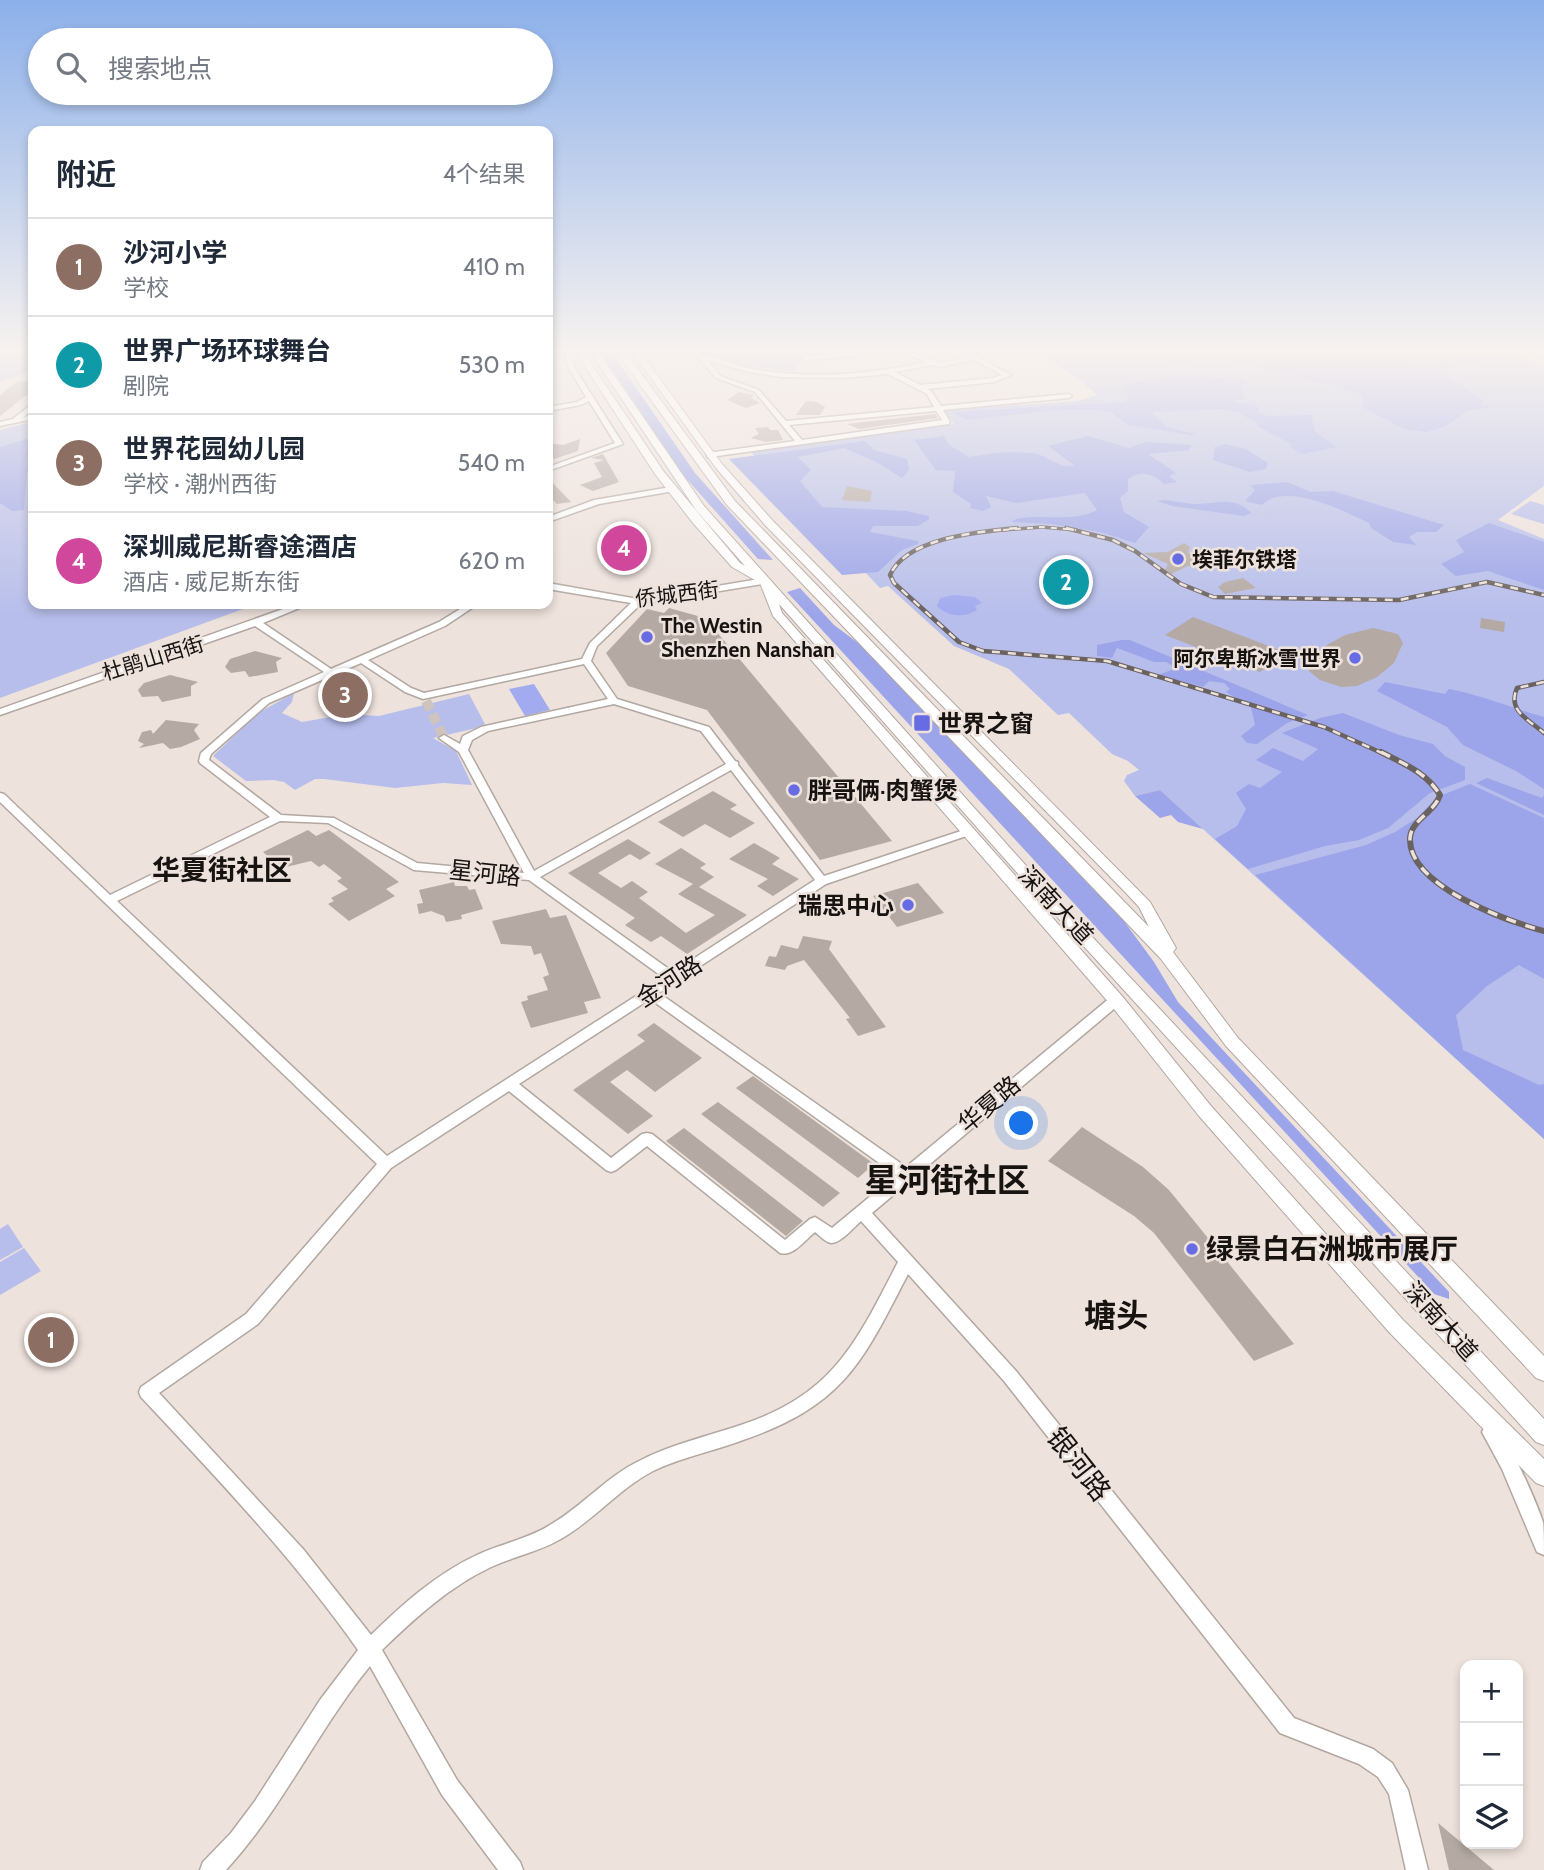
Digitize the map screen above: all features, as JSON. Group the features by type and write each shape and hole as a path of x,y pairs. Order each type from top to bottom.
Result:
{"main road":[{"path":"638,440 686,508 736,565 765,581 777,614 1116,1000 1205,1111 1396,1326 1544,1475"},
{"name":"深南大道","path":"653,440 680,481 895,728 1033,882 1419,1297 1544,1436"},
{"name":"深南大道","path":"684,440 731,503 1183,974 1232,1042 1544,1371"},
{"path":"700,440 719,466 822,578 1145,905 1183,974"},
{"path":"719,466 731,503"},
{"path":"680,481 686,508"},
{"path":"787,561 822,578"},
{"path":"837,681 895,728"},
{"path":"976,735 1011,796"},
{"path":"934,771 967,831"},
{"path":"1033,882 1116,1000"}],"street":[{"path":"553,467 619,444 617,440"},
{"path":"710,455 822,440"},
{"path":"553,518 597,502 671,489"},
{"name":"侨城西街","path":"553,587 638,602 765,581"},
{"path":"586,661 593,645 638,602"},
{"name":"杜鹃山西街","path":"0,712 77,682 292,609"},
{"path":"109,900 278,818 203,758 259,706 442,624 466,609"},
{"path":"257,623 331,673"},
{"path":"361,659 424,699 586,661"},
{"path":"586,661 614,701"},
{"path":"734,764 532,877 463,750 444,738 614,701 702,726 734,764 822,881"},
{"path":"463,750 467,738 485,729"},
{"path":"0,796 386,1164"},
{"name":"星河路","path":"278,818 330,820 414,866 532,877 673,978"},
{"name":"金河路","path":"369,1650 285,1540 147,1392 252,1319 386,1164 822,881 967,831"},
{"path":"650,993 906,1174"},
{"name":"华夏路","path":"832,1237 1116,1000"},
{"path":"509,1084 611,1166 647,1138 785,1250 815,1223 832,1237"},
{"name":"银河路","path":"861,1211 1010,1376 1287,1726 1366,1756 1385,1770 1398,1790 1417,1870"},
{"path":"211,1870 262,1813 294,1765 325,1707 369,1650 404,1615 449,1581 496,1555 529,1546 559,1530 628,1476 652,1464 748,1434 792,1413 829,1385 857,1351 906,1262"},
{"path":"1462,1393 1504,1455 1544,1546"},
{"path":"369,1650 439,1770 512,1870"}],"shaded area":[{"path":"0,440 28,440 28,609 243,609 0,698"},
{"path":"28,440 24,510 12,511 0,503 0,447"},
{"path":"660,440 672,440 695,473 773,560 758,559 684,476"},
{"name":"世界之窗","path":"836,440 1544,440 1544,486 1498,520 1544,539 1544,1139 1160,790 1135,796 1124,781 1127,775 1139,770 1128,761 1112,754 1069,713 1058,715 1009,669 954,646 888,586 880,588 751,452"},
{"path":"914,440 946,440 949,445 969,457 1032,453 1068,466 1074,465 1048,446 1071,440 1103,440 1129,448 1145,442 1192,445 1189,450 1148,454 1176,473 1169,476 1177,482 1164,484 1147,474 1137,474 1128,479 1128,491 1120,498 1124,512 1149,527 1135,543 1100,532 1050,524 1011,522 1027,517 1075,517 1097,510 1085,493 1016,503 986,496 991,507 983,511 970,508 971,504 953,492 955,471 936,470"},
{"path":"1284,440 1327,440 1336,447 1302,454 1289,446 1293,445"},
{"path":"865,441 874,450 907,459 909,470 902,478 878,463 844,448 798,457 811,470 800,481 822,507 906,511 929,516 929,519 918,526 873,526 870,532 918,541 918,544 902,550 878,572 842,575 729,459"},
{"path":"1225,444 1246,449 1268,463 1266,469 1250,472 1213,460 1215,447"},
{"path":"1287,482 1311,492 1333,491 1444,525 1436,532 1417,532 1409,537 1416,545 1393,542 1371,528 1369,523 1315,500 1285,496 1272,498 1262,505 1245,501 1255,490 1250,485"},
{"path":"1157,501 1192,504 1238,504 1251,513 1244,516 1172,506"},
{"path":"1530,501 1544,505 1544,524 1511,514"},
{"path":"1489,523 1544,542 1544,590 1488,571 1456,576 1441,564 1464,552 1456,540"},
{"path":"800,588 834,625 861,645 1115,909 1154,962 1178,1002 1449,1292 1449,1299 1434,1294 787,592"},
{"path":"954,595 975,597 982,603 975,606 977,610 972,613 962,615 951,614 937,606 940,598"},
{"path":"1130,640 1308,715 1287,723 1257,744 1247,743 1241,736 1255,725 1251,707 1226,692 1230,689 1224,683 1209,681 1203,687 1158,675 1177,668 1166,662 1154,662 1117,648 1112,658 1097,656 1097,645"},
{"path":"1385,682 1445,694 1449,689 1544,717 1544,789 1516,771 1463,745 1447,727 1377,691"},
{"path":"534,684 550,710 525,716 509,689"},
{"path":"294,693 292,702 282,713 302,722 348,714 379,716 469,694 486,726 433,738 456,751 472,785 443,783 395,788 315,779 295,790 284,782 274,780 246,781 213,756 258,713"},
{"path":"1343,713 1399,735 1433,744 1445,756 1465,767 1465,780 1430,793 1388,828 1359,840 1325,846 1248,869 1215,839 1237,826 1246,809 1236,793 1249,784 1260,788 1282,772 1256,760 1273,748 1303,761 1318,749 1282,733 1320,718"},
{"path":"1487,778 1542,798 1544,795 1544,815 1476,783"},
{"path":"1470,784 1544,818 1544,979 1519,965 1487,986 1456,1015 1463,1050 1539,1085 1544,1084 1544,1139 1255,875 1366,845 1417,818 1437,797"},
{"path":"1160,790 1203,829 1178,822 1171,815 1160,818 1135,796"},
{"path":"8,1224 23,1247 0,1260 0,1229"},
{"path":"24,1248 41,1271 0,1295 0,1262"}],"building":[{"path":"580,440 578,451 553,459 553,444 563,445"},
{"path":"603,454 619,482 593,491 580,485 602,477 594,463 604,460 591,458"},
{"path":"553,483 571,502 557,504 553,500"},
{"path":"847,486 872,491 870,502 842,500"},
{"name":"埃菲尔铁塔","path":"1184,543 1190,547 1188,553 1210,563 1188,566 1171,574 1165,570 1168,564 1143,553 1168,552"},
{"path":"1243,578 1256,588 1225,594 1218,587 1225,582"},
{"path":"669,608 705,618 892,841 820,860 707,710 628,686 606,653 647,609 664,613"},
{"path":"1193,617 1287,653 1260,672 1165,635"},
{"path":"1481,618 1505,622 1504,632 1480,628"},
{"name":"阿尔卑斯冰雪世界","path":"1373,628 1398,634 1403,643 1394,663 1377,677 1357,686 1341,687 1320,680 1309,671 1312,659 1327,645 1345,635"},
{"path":"255,651 282,658 276,662 278,672 249,677 245,671 231,673 225,667 230,659"},
{"path":"170,675 198,682 191,686 191,696 162,702 158,696 142,697 138,690 144,683"},
{"path":"166,720 199,724 194,730 200,739 170,749 163,743 139,748 144,744 138,741 142,732 151,730 153,734"},
{"path":"713,791 737,805 730,809 755,823 730,838 705,824 683,837 658,822"},
{"path":"308,830 316,836 329,830 399,882 386,889 395,896 349,921 328,904 334,901 331,898 348,889 337,881 342,878 324,864 319,867 311,861 282,868 263,852"},
{"path":"628,839 651,853 640,860 630,854 598,873 621,888 632,881 648,892 639,898 686,933 715,915 678,894 693,884 655,864 681,848 706,864 700,868 714,877 699,887 747,915 687,954 661,936 651,942 625,925 635,918 568,873"},
{"path":"754,843 780,858 772,864 799,879 773,896 757,886 768,879 729,859"},
{"path":"454,882 455,886 475,889 483,909 461,915 462,919 446,922 444,916 431,911 419,914 417,904 423,903 419,890"},
{"name":"瑞思中心","path":"918,883 944,913 897,927 873,896"},
{"path":"546,909 550,918 566,915 601,998 584,1002 588,1013 531,1028 521,1002 528,1000 527,996 548,990 543,977 549,975 545,963 541,953 534,955 531,946 501,944 492,921"},
{"path":"803,936 832,941 829,949 886,1027 858,1036 846,1019 850,1018 804,960 787,966 785,970 765,966 769,956 776,957 781,945 798,949"},
{"path":"654,1023 702,1058 655,1092 627,1070 610,1082 653,1116 628,1134 573,1090 645,1041 637,1035"},
{"path":"753,1076 874,1164 858,1178 736,1088"},
{"path":"718,1102 840,1193 823,1207 701,1114"},
{"name":"绿景白石洲城市展厅","path":"1082,1127 1143,1167 1169,1190 1294,1344 1254,1361 1154,1233 1134,1216 1048,1161"},
{"path":"684,1128 803,1221 786,1236 666,1141"},
{"path":"1438,1823 1460,1841 1460,1849 1469,1849 1494,1870 1449,1870"}],"tunnel":[{"path":"426,701 444,738"}],"railway":[{"path":"1003,530 1042,527 1073,530"},
{"path":"1017,528 965,535 928,544 899,562 890,575 894,583 959,642 983,651 1107,661 1324,727 1384,754"},
{"path":"1066,528 1073,530"},
{"path":"1073,530 1113,540 1135,551 1181,584 1213,597 1399,600 1487,582 1544,595"},
{"path":"1544,682 1517,688 1515,696 1517,709 1544,733"},
{"path":"1381,752 1421,774 1440,795 1411,832 1414,855 1425,871 1462,899 1507,919 1544,931"}],"place":[{"name":"深圳威尼斯睿途酒店","path":"624,548"},
{"name":"埃菲尔铁塔","path":"1178,559"},
{"name":"世界广场环球舞台","path":"1066,582"},
{"name":"The Westin Shenzhen Nanshan","path":"647,637"},
{"name":"阿尔卑斯冰雪世界","path":"1355,658"},
{"name":"世界花园幼儿园","path":"345,695"},
{"name":"世界之窗","path":"922,723"},
{"name":"胖哥俩·肉蟹煲","path":"794,790"},
{"name":"瑞思中心","path":"908,905"},
{"name":"绿景白石洲城市展厅","path":"1192,1249"},
{"name":"沙河小学","path":"51,1340"}],"district":[{"name":"华夏街社区","path":"222,870"},
{"name":"星河街社区","path":"947,1180"},
{"name":"塘头","path":"1116,1315"}]}
